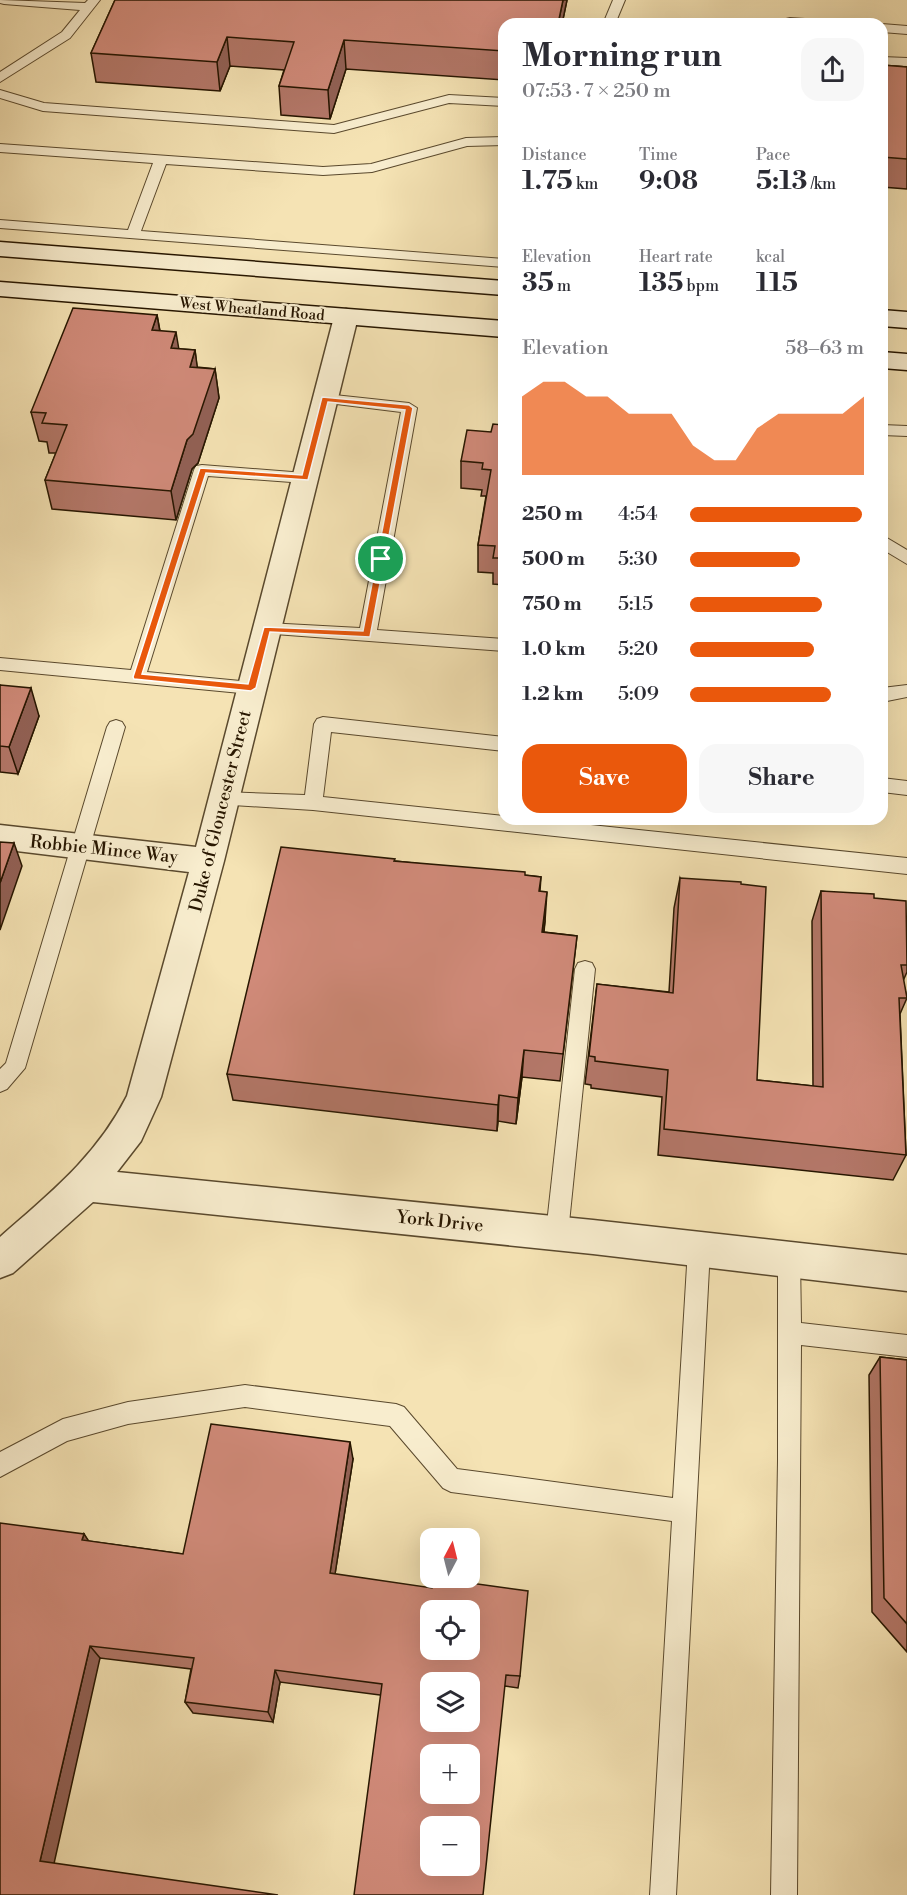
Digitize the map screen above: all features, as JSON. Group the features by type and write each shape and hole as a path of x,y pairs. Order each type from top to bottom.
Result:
{"street":[{"path":"0,249 498,288"},
{"name":"West Wheatland Road","path":"0,289 498,329"},
{"name":"Duke of Gloucester Street","path":"86,1185 128,1130 144,1097 208,861 346,317"},
{"path":"888,318 907,320"},
{"path":"888,360 907,362"},
{"name":"Robbie Mince Way","path":"0,837 208,861"},
{"path":"0,1261 86,1185"},
{"name":"York Drive","path":"86,1185 557,1233 907,1273"}],"lane":[{"path":"4,0 91,3"},
{"path":"612,18 619,0"},
{"path":"0,78 66,35 91,3"},
{"path":"888,28 907,30"},
{"path":"888,60 907,62"},
{"path":"0,94 43,106 334,129 449,99 498,102"},
{"path":"0,148 323,171 387,165 466,142 498,141"},
{"path":"133,234 161,160"},
{"path":"0,224 498,263"},
{"path":"325,399 409,408 367,635"},
{"path":"888,430 907,431"},
{"path":"137,677 202,470 305,478"},
{"path":"888,545 907,558"},
{"path":"267,629 498,645"},
{"path":"0,664 251,688"},
{"path":"888,694 907,692"},
{"path":"313,803 323,724 498,743"},
{"path":"0,1083 15,1068 116,727"},
{"path":"888,786 907,788"},
{"path":"224,799 313,803 498,823"},
{"path":"520,825 907,866"},
{"path":"557,1233 585,969"},
{"path":"663,1895 699,1249"},
{"path":"784,1895 789,1259"},
{"path":"790,1333 907,1346"},
{"path":"0,1464 63,1431 128,1413 245,1396 396,1415 451,1480 684,1512"}],"building":[{"path":"115,0 563,0 559,18 498,18 498,51 344,40 328,90 279,86 294,42 227,37 217,62 91,53"},
{"path":"888,65 907,67 907,159 888,157"},
{"path":"73,308 157,315 152,330 176,332 171,348 195,350 190,367 215,369 193,434 187,440 171,491 45,480 67,425 42,423 46,413 31,412"},
{"path":"493,424 498,424 498,558 493,558 495,546 478,545 491,470 482,469 483,463 461,461 467,430 491,432"},
{"path":"0,685 31,688 9,747 0,746"},
{"path":"0,842 14,843 0,883"},
{"path":"281,847 395,859 394,861 525,872 525,875 541,877 539,891 547,892 542,932 577,936 563,1054 524,1050 518,1098 499,1095 498,1105 227,1074"},
{"path":"680,878 741,882 741,884 766,887 757,1080 823,1087 821,891 874,894 874,898 906,901 907,965 901,965 907,998 899,998 906,1155 664,1129 668,1070 595,1061 595,1057 589,1056 597,984 673,993"},
{"path":"880,1357 907,1360 907,1624 884,1598"},
{"path":"211,1424 350,1442 330,1573 420,1588 480,1588 480,1584 528,1591 520,1676 506,1675 483,1895 354,1895 382,1684 275,1670 268,1712 185,1702 194,1658 90,1646 40,1861 278,1895 0,1895 0,1523 84,1534 82,1540 183,1554"}],"route":[{"path":"325,399 409,408 381,559 367,635 267,629 251,688 137,677 202,470 305,478 325,399"}]}
